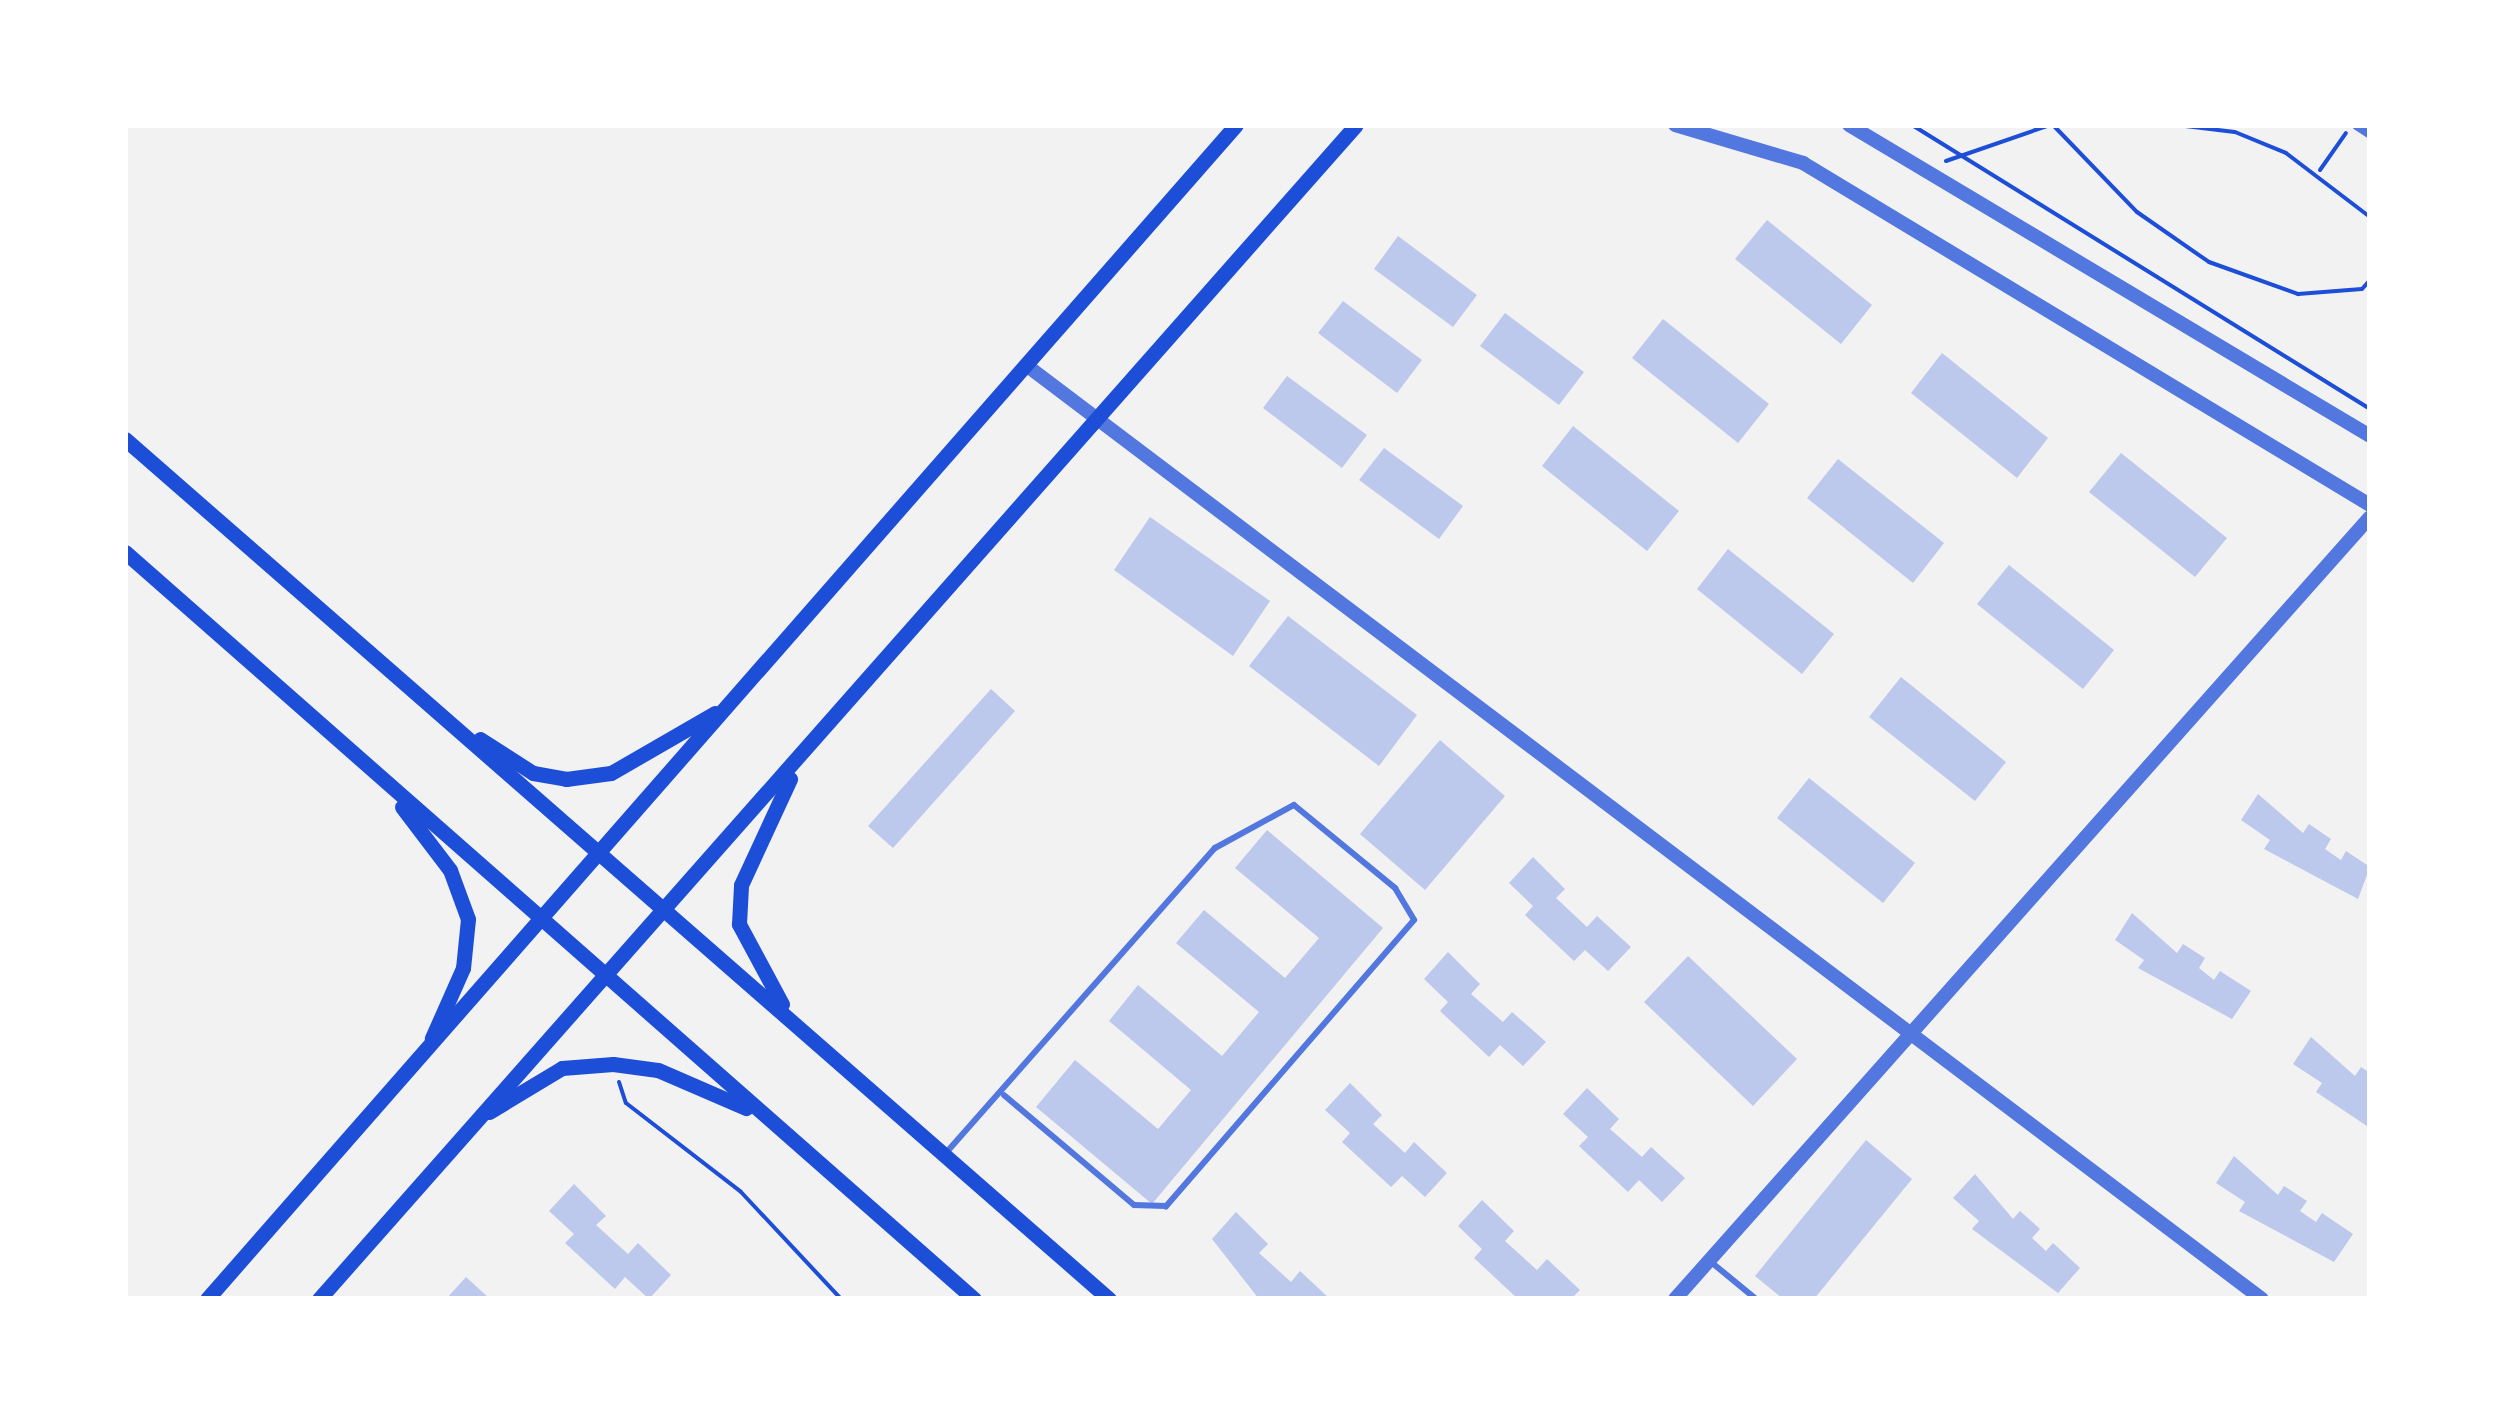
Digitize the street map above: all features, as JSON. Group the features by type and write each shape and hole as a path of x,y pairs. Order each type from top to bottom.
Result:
{"main road":[{"path":"207,1299 1236,125"},
{"path":"319,1299 667,910 1356,125"},
{"path":"125,438 1109,1299"},
{"path":"125,552 603,978 974,1299"},
{"path":"433,708 533,773 566,778 611,773 654,754 731,702"},
{"path":"798,761 740,885 739,924 807,1034"},
{"path":"377,775 450,870 468,919 463,968 424,1055"},
{"path":"477,1119 562,1068 613,1064 658,1070 762,1115"}],"street":[{"path":"1675,125 1803,163 2370,505"},
{"path":"1849,125 2370,436"},
{"path":"2354,125 2370,134"},
{"path":"1026,366 1916,1032 2262,1299"},
{"path":"1675,1299 2370,517"}],"lane":[{"path":"944,1154 1004,1095 1215,848 1294,804 1395,888 1414,920 1166,1206 1134,1205 1004,1095"},
{"path":"1710,1261 1756,1299"}],"path":[{"path":"1912,125 2370,409"},
{"path":"1923,169 2051,125 2136,212 2209,262 2298,294 2362,289 2370,280"},
{"path":"2177,125 2235,132 2319,172 2370,217"},
{"path":"2319,172 2354,125"},
{"path":"613,1064 626,1104 740,1192 841,1299"}],"building":[{"path":"1767,220 1872,305 1841,344 1735,259"},
{"path":"1398,236 1477,295 1453,327 1374,269"},
{"path":"1343,301 1422,360 1397,393 1318,333"},
{"path":"1505,313 1584,372 1559,405 1480,346"},
{"path":"1663,319 1769,404 1738,443 1632,358"},
{"path":"1942,353 2048,438 2017,478 1911,393"},
{"path":"1287,376 1367,435 1342,468 1263,408"},
{"path":"1573,426 1679,511 1647,551 1542,466"},
{"path":"1384,448 1463,506 1439,539 1359,480"},
{"path":"2121,453 2227,538 2195,577 2089,492"},
{"path":"1838,459 1944,543 1913,583 1807,498"},
{"path":"1150,517 1270,601 1233,656 1114,570"},
{"path":"1728,549 1834,634 1802,674 1697,589"},
{"path":"2009,565 2114,650 2083,689 1977,604"},
{"path":"1288,616 1417,715 1379,766 1249,666"},
{"path":"1901,677 2006,762 1975,801 1869,717"},
{"path":"991,689 1015,711 893,848 868,826"},
{"path":"1440,740 1505,796 1425,890 1360,834"},
{"path":"1809,778 1915,863 1883,903 1777,818"},
{"path":"2258,794 2303,833 2309,824 2331,839 2325,849 2341,860 2346,851 2370,867 2358,899 2264,849 2270,840 2241,820"},
{"path":"1267,830 1383,928 1152,1204 1036,1107 1075,1060 1158,1129 1191,1090 1109,1021 1138,985 1222,1056 1259,1012 1176,943 1204,910 1285,978 1319,938 1235,868"},
{"path":"1533,857 1565,889 1556,898 1587,927 1597,916 1631,947 1608,971 1585,950 1574,961 1525,915 1533,906 1509,883"},
{"path":"2132,913 2177,953 2183,944 2205,958 2199,968 2214,980 2220,971 2251,991 2232,1019 2138,968 2144,960 2115,940"},
{"path":"1448,952 1480,984 1471,994 1503,1022 1512,1012 1546,1042 1523,1066 1500,1045 1489,1057 1440,1011 1448,1002 1424,979"},
{"path":"1688,956 1797,1059 1753,1106 1644,1002"},
{"path":"2311,1037 2355,1076 2361,1067 2370,1073 2370,1128 2316,1092 2322,1083 2293,1064"},
{"path":"1350,1083 1382,1115 1373,1124 1405,1153 1414,1142 1447,1173 1425,1197 1402,1176 1391,1187 1342,1142 1350,1133 1325,1110"},
{"path":"1587,1088 1619,1119 1610,1129 1642,1157 1651,1147 1685,1178 1662,1202 1639,1180 1628,1192 1579,1146 1588,1137 1563,1114"},
{"path":"1866,1140 1912,1179 1814,1299 1783,1299 1755,1276"},
{"path":"2234,1156 2278,1195 2284,1186 2307,1201 2300,1211 2316,1222 2322,1213 2353,1234 2334,1262 2239,1211 2245,1202 2216,1183"},
{"path":"1975,1174 2013,1219 2020,1211 2040,1229 2032,1238 2046,1251 2053,1243 2080,1268 2058,1293 1972,1229 1979,1221 1953,1198"},
{"path":"574,1184 606,1216 596,1225 628,1254 638,1243 671,1275 649,1299 625,1277 615,1289 565,1243 574,1234 549,1211"},
{"path":"1482,1200 1514,1231 1505,1241 1537,1270 1547,1259 1580,1290 1571,1299 1518,1299 1474,1258 1482,1249 1458,1226"},
{"path":"1236,1212 1268,1244 1259,1253 1291,1282 1300,1271 1330,1299 1259,1299 1212,1239"},
{"path":"466,1277 490,1299 446,1299"}]}
